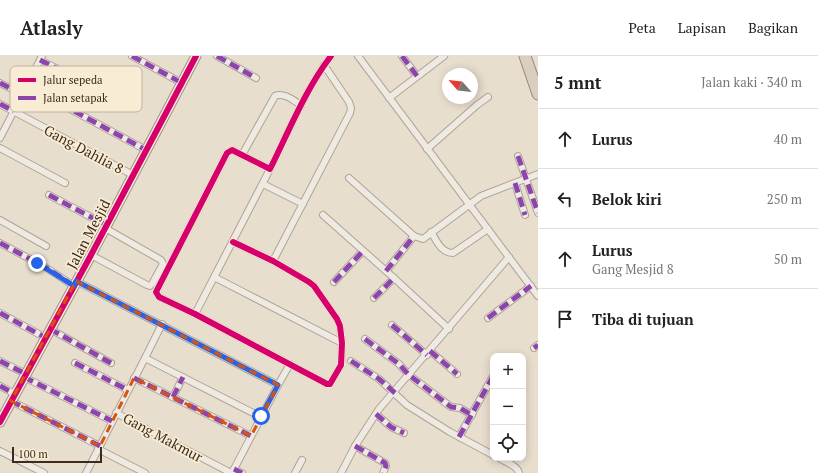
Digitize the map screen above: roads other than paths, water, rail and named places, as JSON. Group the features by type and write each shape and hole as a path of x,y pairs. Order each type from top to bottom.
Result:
{"highway":[{"path":"525,56 538,94"}],"street":[{"path":"132,56 182,83"},
{"name":"Jalan Mesjid","path":"1,418 91,255 196,56"},
{"path":"217,56 256,78"},
{"path":"195,314 263,184 301,105 324,64 331,56"},
{"path":"358,56 538,296"},
{"path":"402,56 417,76"},
{"path":"389,98 444,56"},
{"path":"41,58 55,66"},
{"path":"273,261 351,110 349,102 324,64"},
{"path":"0,83 10,88"},
{"path":"242,155 277,94 283,95 301,105"},
{"path":"427,149 488,97"},
{"name":"Gang Dahlia 8","path":"0,104 10,109"},
{"path":"0,138 13,112"},
{"name":"Gang Dahlia 8","path":"16,112 133,175"},
{"path":"76,112 146,150"},
{"path":"0,148 65,183"},
{"path":"232,242 305,278 314,286 339,322 342,343 341,365 330,384 159,297 156,294 156,290 227,152 232,150 270,168"},
{"path":"518,156 538,213"},
{"path":"349,178 414,236 423,239 468,204 485,194 538,174"},
{"path":"515,183 525,215"},
{"path":"263,184 302,204"},
{"path":"49,195 162,260 163,264 150,286 91,255"},
{"path":"323,215 386,270 448,329"},
{"path":"0,220 46,246"},
{"path":"431,232 443,250 448,253 452,253 488,230"},
{"path":"386,270 414,236"},
{"path":"0,243 75,284 162,324 278,385"},
{"path":"334,282 363,251"},
{"path":"341,473 355,446 376,414 509,258"},
{"path":"214,277 342,343"},
{"path":"374,298 394,278"},
{"path":"488,318 531,286"},
{"path":"0,313 46,338"},
{"path":"86,473 162,324"},
{"path":"392,325 457,374"},
{"path":"50,329 111,363"},
{"path":"364,339 398,364 409,375 451,407 460,408 472,415"},
{"path":"145,358 261,416"},
{"path":"0,361 25,376 112,421"},
{"path":"351,361 379,379 407,405 490,453"},
{"path":"75,363 128,390"},
{"path":"232,472 290,364"},
{"path":"173,397 183,377"},
{"path":"134,378 251,436"},
{"path":"460,437 490,382"},
{"path":"0,386 13,397 99,448 145,473"},
{"name":"Gang Makmur","path":"116,413 232,472 242,473"},
{"path":"376,414 391,427 404,433"},
{"path":"355,446 385,463 386,466 383,473"},
{"path":"0,451 44,473"},
{"path":"295,473 302,460"},
{"path":"505,461 516,467 519,473"}]}
